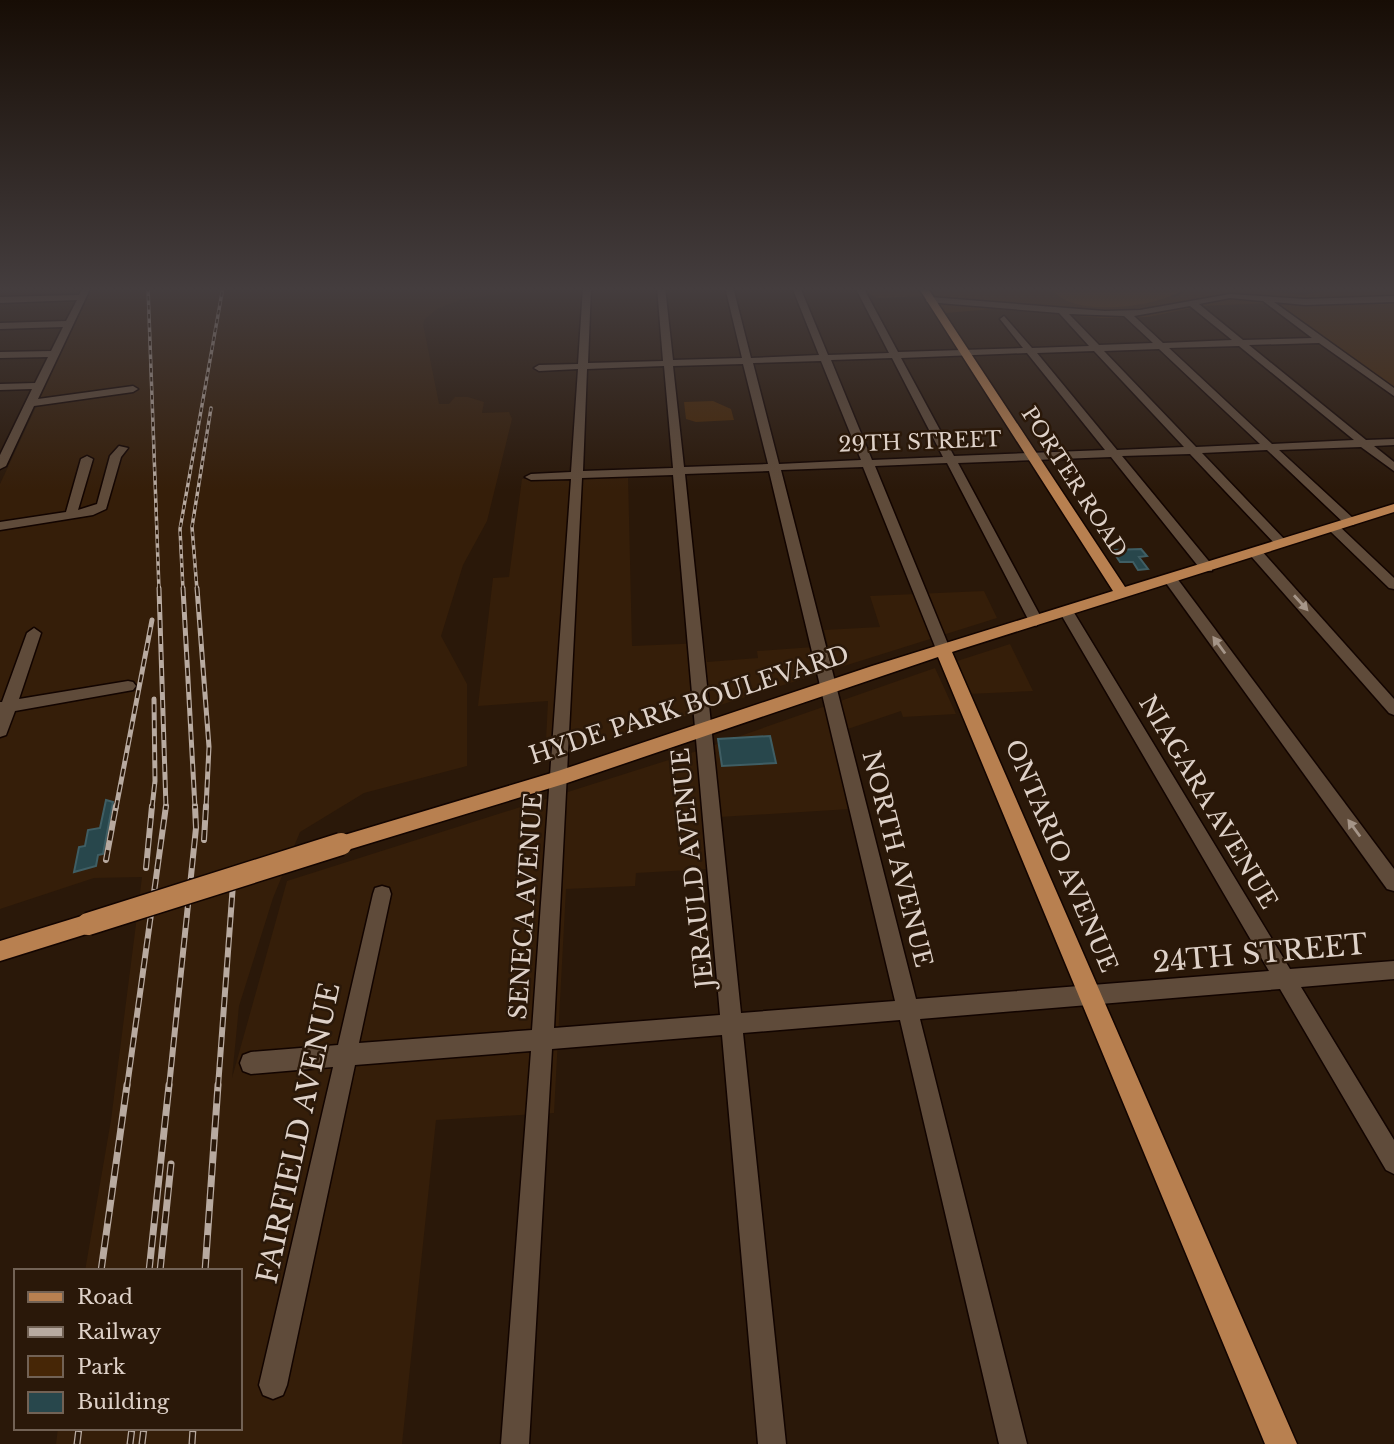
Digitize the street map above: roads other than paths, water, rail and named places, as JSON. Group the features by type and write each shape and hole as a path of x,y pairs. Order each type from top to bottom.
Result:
{"main road":[{"name":"PORTER ROAD","path":"966,354 1122,594"},
{"name":"HYDE PARK BOULEVARD","path":"0,951 560,778 830,685 1394,508"},
{"name":"ONTARIO AVENUE","path":"943,649 1281,1444"}],"street":[{"path":"0,355 34,354"},
{"path":"0,465 55,354"},
{"name":"SENECA AVENUE","path":"515,1444 560,778 584,354"},
{"name":"JERAULD AVENUE","path":"667,354 772,1444"},
{"name":"NORTH AVENUE","path":"745,354 830,685 1013,1444"},
{"name":"ONTARIO AVENUE","path":"823,354 943,649"},
{"path":"539,368 916,354"},
{"path":"1034,354 1207,568"},
{"path":"1102,354 1282,543"},
{"path":"1171,354 1350,522"},
{"path":"1255,354 1394,468"},
{"path":"1341,354 1394,393"},
{"path":"895,355 1036,621"},
{"path":"0,387 39,386"},
{"path":"32,403 133,389"},
{"name":"29TH STREET","path":"531,477 1394,442"},
{"path":"0,526 93,511 102,506 116,456 123,448"},
{"path":"71,514 88,459"},
{"path":"1334,528 1394,585"},
{"path":"1255,552 1394,709"},
{"path":"1171,579 1394,883"},
{"name":"NIAGARA AVENUE","path":"1066,611 1394,1163"},
{"path":"0,731 4,707 34,633"},
{"path":"4,707 128,686"},
{"name":"FAIRFIELD AVENUE","path":"273,1385 382,894"},
{"name":"24TH STREET","path":"251,1062 1394,970"}],"railway":[{"path":"150,354 159,590"},
{"path":"183,590 180,529 211,354"},
{"path":"197,590 192,527 211,408"},
{"path":"159,588 166,806"},
{"path":"183,588 195,808"},
{"path":"197,588 209,747 206,808"},
{"path":"116,808 152,620"},
{"path":"152,808 155,781 154,699"},
{"path":"106,860 116,806"},
{"path":"146,868 152,806"},
{"path":"127,1087 166,806"},
{"path":"169,1087 196,828 195,806"},
{"path":"204,840 206,806"},
{"path":"218,1087 233,884"},
{"path":"101,1269 127,1085"},
{"path":"149,1269 169,1085"},
{"path":"205,1269 218,1085"},
{"path":"160,1269 171,1164"},
{"path":"77,1444 79,1430"},
{"path":"130,1444 132,1430"},
{"path":"142,1444 144,1430"},
{"path":"192,1444 193,1430"}]}
